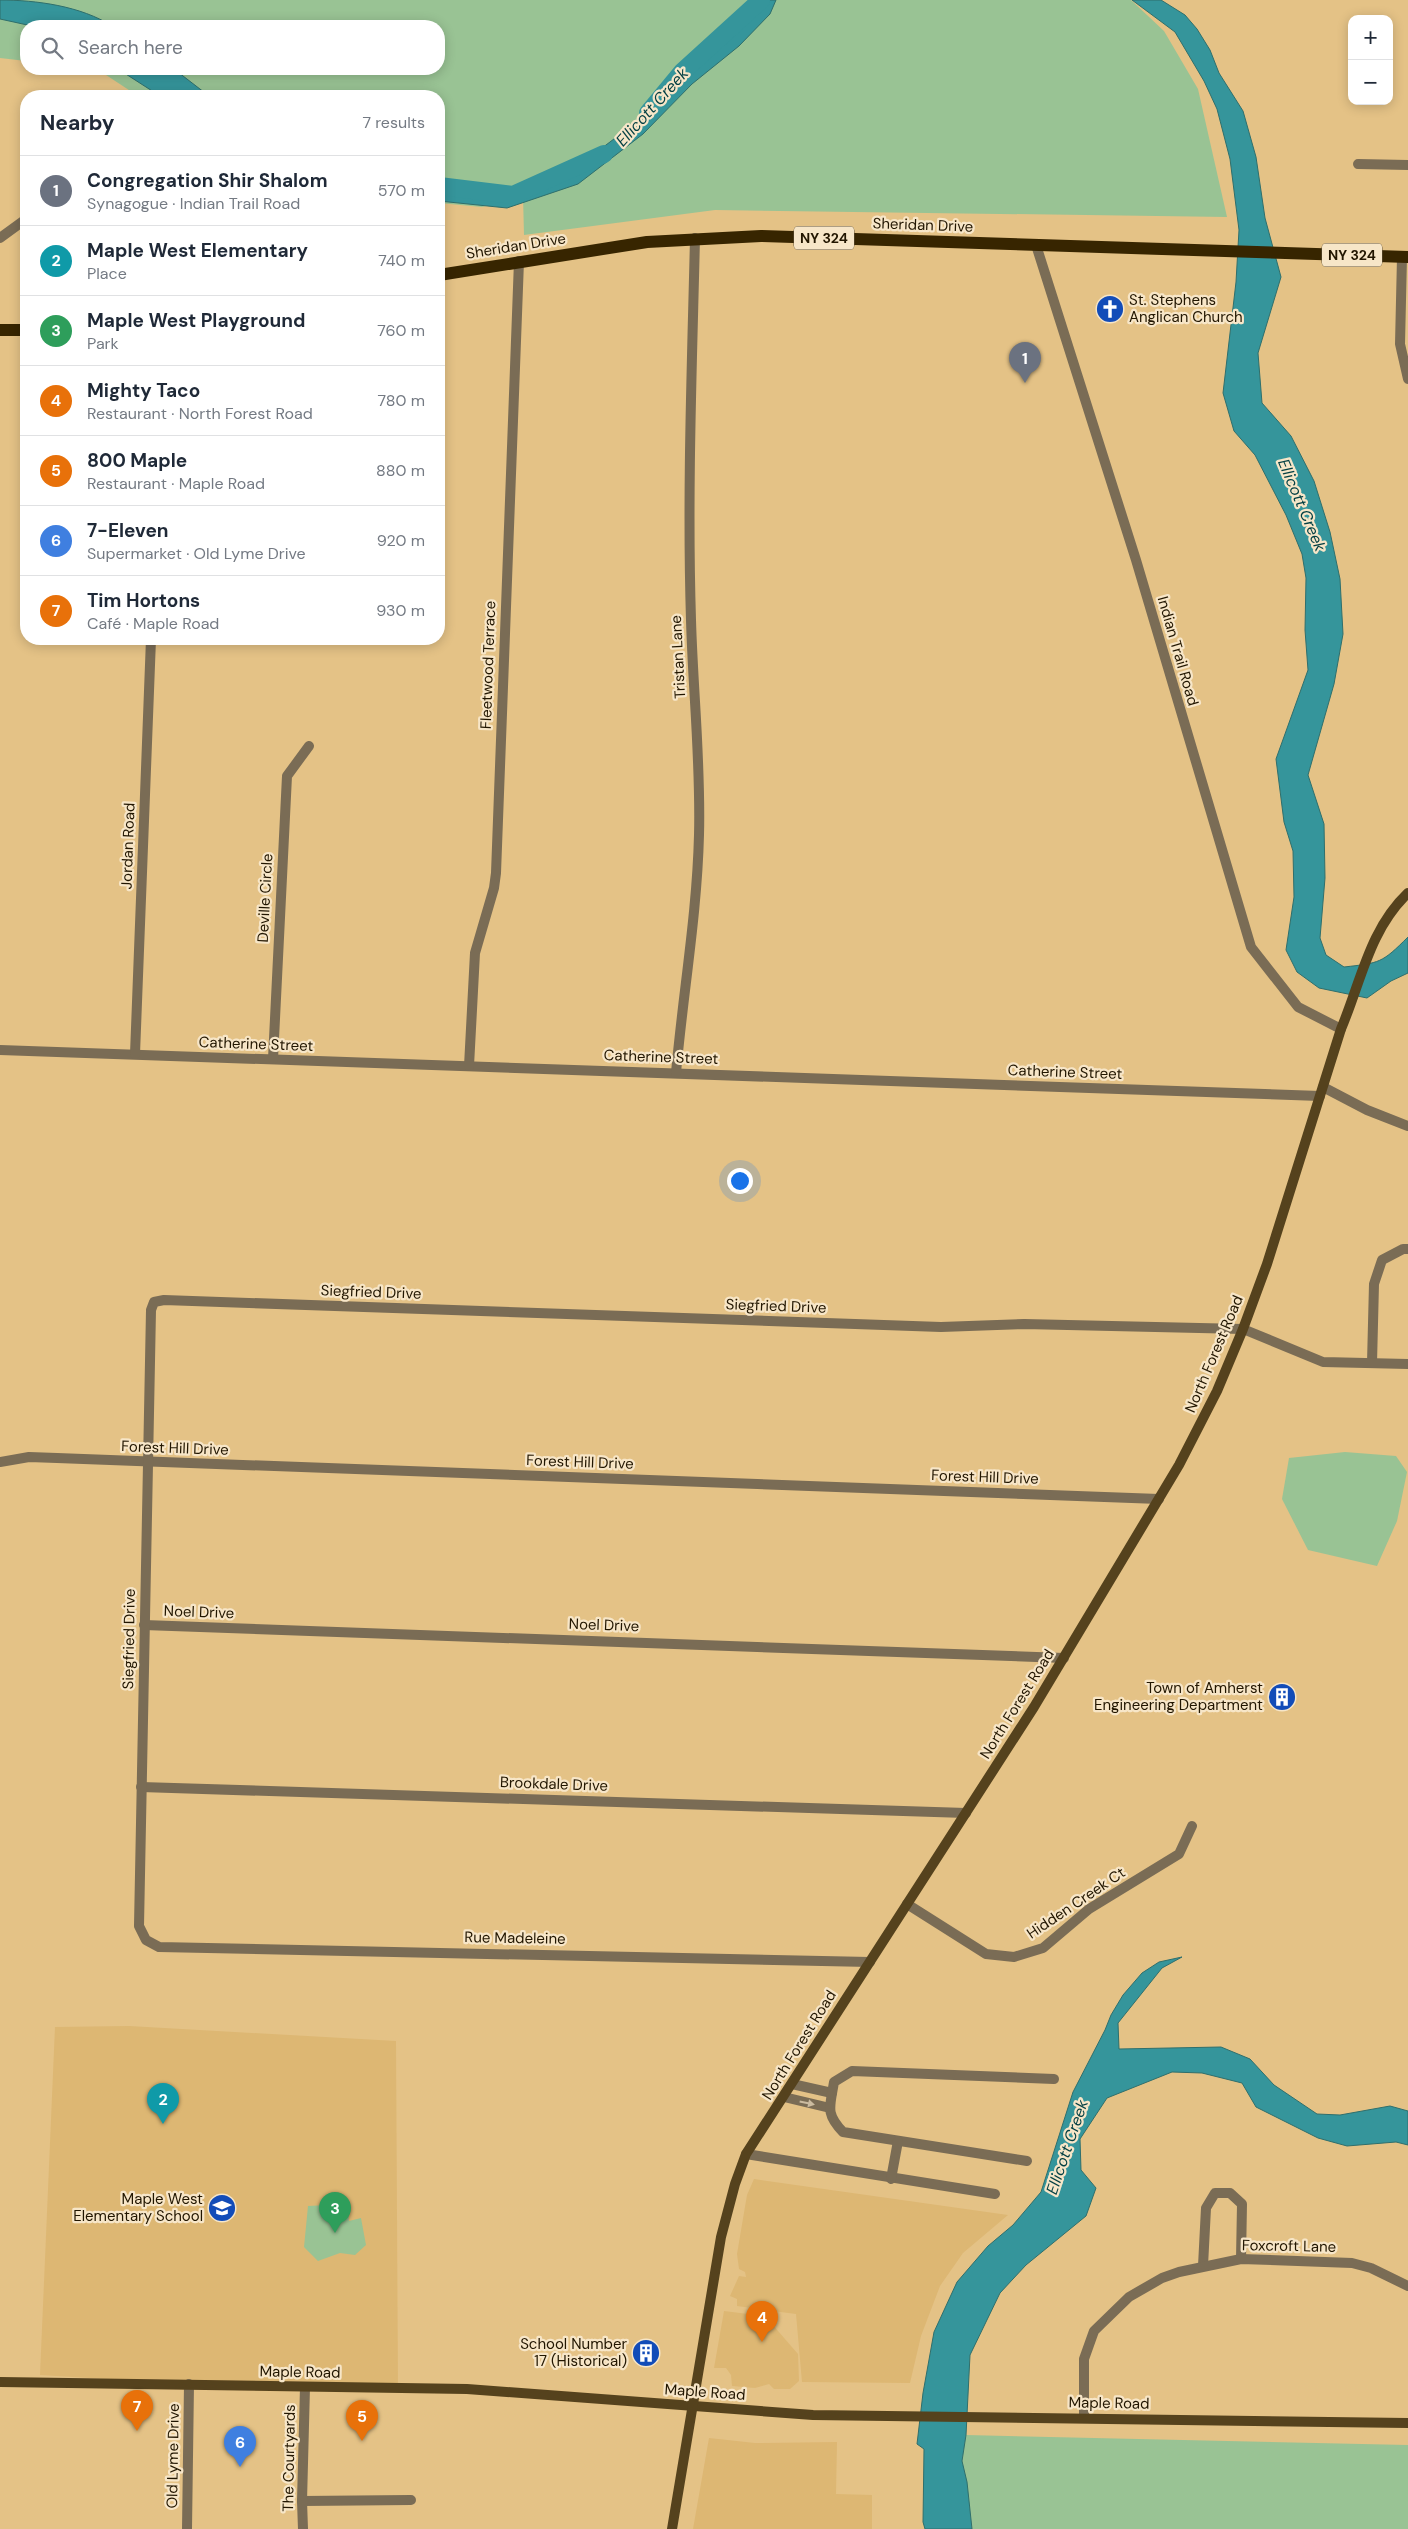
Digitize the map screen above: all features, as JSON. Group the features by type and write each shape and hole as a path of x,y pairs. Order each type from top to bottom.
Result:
{"main road":[{"name":"Sheridan Drive","path":"445,274 647,242 761,236 1405,257"},
{"path":"0,330 20,330"}],"street":[{"path":"1358,164 1408,165"},
{"path":"0,238 20,224"},
{"name":"Tristan Lane","path":"676,1073 692,936 699,837 698,743 691,622 690,547 695,238"},
{"name":"Indian Trail Road","path":"1036,245 1133,551 1251,947 1298,1007 1341,1029"},
{"path":"1405,257 1400,344 1408,379"},
{"name":"Fleetwood Terrace","path":"469,1066 475,953 494,888 496,873 518,261"},
{"name":"Jordan Road","path":"135,1054 151,645"},
{"name":"Deville Circle","path":"273,1059 287,776 309,746"},
{"name":"North Forest Road","path":"672,2529 721,2237 735,2184 746,2154 784,2098 1064,1658 1179,1466 1217,1392 1243,1329 1267,1264 1341,1029 1370,949 1388,914 1408,893"},
{"name":"Catherine Street","path":"0,1050 676,1073 1322,1092"},
{"path":"1322,1092 1408,1126"},
{"path":"1372,1363 1374,1284 1382,1260 1403,1249 1408,1249"},
{"name":"Siegfried Drive","path":"160,1947 146,1940 139,1926 151,1310 154,1302 164,1300 940,1327 1024,1324 1243,1329"},
{"path":"1243,1329 1323,1362 1408,1364"},
{"name":"Forest Hill Drive","path":"0,1462 30,1457 1159,1499"},
{"name":"Noel Drive","path":"144,1625 1064,1658"},
{"name":"Brookdale Drive","path":"141,1787 966,1813"},
{"name":"Hidden Creek Ct","path":"907,1904 986,1954 1014,1958 1042,1948 1089,1909 1179,1854 1192,1826"},
{"name":"Rue Madeleine","path":"160,1947 870,1962"},
{"path":"1027,2161 843,2132 832,2120 830,2108 834,2082 852,2071 1054,2079"},
{"path":"792,2084 832,2093"},
{"path":"784,2098 830,2108"},
{"path":"891,2179 898,2141"},
{"path":"746,2154 891,2179 995,2194"},
{"path":"1203,2266 1206,2208 1215,2193 1230,2192 1242,2204 1241,2259"},
{"name":"Foxcroft Lane","path":"1084,2417 1084,2359 1094,2331 1115,2308 1145,2287 1179,2272 1241,2259 1352,2262 1371,2268 1408,2286"},
{"name":"Maple Road","path":"0,2382 467,2389 813,2415 1084,2417 1408,2423"},
{"name":"Old Lyme Drive","path":"187,2529 189,2384"},
{"name":"The Courtyards","path":"303,2529 305,2387"},
{"path":"302,2501 411,2500"}],"shaded area":[{"name":"Maple West Elementary School","path":"129,2026 396,2041 398,2388 189,2384 40,2375 55,2027"},
{"path":"754,2179 1008,2215 963,2253 940,2286 921,2336 910,2383 802,2382 796,2314 737,2306 737,2299 730,2296 739,2276 746,2277 745,2272 739,2269 737,2254 747,2195"},
{"path":"724,2311 765,2316 798,2354 799,2381 790,2389 774,2389 769,2384 755,2388 732,2386 731,2375 726,2368 714,2368"},
{"path":"709,2438 755,2443 837,2442 836,2494 872,2495 872,2529 693,2529"}],"green space":[{"path":"0,0 1131,0 1164,31 1198,89 1227,217 715,210 524,235 523,196 482,207 445,204 445,90 129,90 106,75 445,75 445,20 20,20 20,60 0,58"},
{"path":"1345,1452 1396,1456 1407,1472 1397,1521 1377,1566 1308,1550 1282,1499 1289,1458"},
{"path":"347,2204 349,2221 361,2218 366,2245 355,2255 340,2253 318,2261 304,2247 308,2206"},
{"path":"966,2435 1408,2445 1408,2529 972,2529 962,2461"}],"water":[{"path":"0,0 43,3 72,9 102,20 20,20 20,23 0,19"},
{"path":"759,0 776,0 770,14 739,46 692,84 643,134 578,184 507,208 445,202 445,191 503,197 573,170 635,123 756,8"},
{"path":"1132,0 1161,0 1185,15 1197,29 1210,50 1219,73 1243,111 1256,157 1265,218 1281,277 1258,353 1262,403 1291,436 1314,481 1330,532 1340,579 1343,634 1334,684 1308,775 1324,824 1325,878 1320,938 1326,955 1344,967 1373,963 1380,960 1408,937 1408,973 1391,981 1367,998 1319,988 1297,972 1286,950 1294,897 1293,851 1284,822 1276,759 1308,670 1305,630 1306,578 1302,554 1286,515 1255,455 1234,431 1223,393 1236,282 1239,230 1230,159 1217,109 1204,81 1175,32"},
{"path":"127,75 182,75 201,90 151,90"},
{"path":"1182,1957 1162,1968 1118,2023 1119,2049 1221,2047 1250,2059 1274,2085 1317,2114 1340,2115 1390,2106 1408,2111 1408,2145 1396,2142 1347,2146 1318,2138 1256,2107 1242,2083 1202,2073 1172,2072 1107,2098 1080,2139 1081,2170 1096,2188 1086,2216 1026,2265 1000,2293 970,2355 966,2435 962,2461 967,2482 972,2529 925,2529 923,2522 924,2449 917,2444 923,2393 934,2332 957,2282 988,2246 1013,2225 1041,2192 1073,2092 1111,2015 1123,1995 1142,1973 1159,1962"}],"waterway":[{"name":"Ellicott Creek","path":"648,113 682,72 761,0"},
{"name":"Ellicott Creek","path":"445,187 513,195 604,154"}],"place":[{"name":"St. Stephens Anglican Church","path":"1110,309"},
{"name":"Congregation Shir Shalom","path":"1025,383"},
{"name":"Town of Amherst Engineering Department","path":"1282,1697"},
{"name":"Maple West Elementary","path":"163,2124"},
{"name":"Maple West Elementary School","path":"222,2208"},
{"name":"Maple West Playground","path":"335,2233"},
{"name":"Mighty Taco","path":"762,2342"},
{"name":"School Number 17 (Historical)","path":"646,2353"},
{"name":"Tim Hortons","path":"137,2431"},
{"name":"800 Maple","path":"362,2441"},
{"name":"7-Eleven","path":"240,2467"}]}
